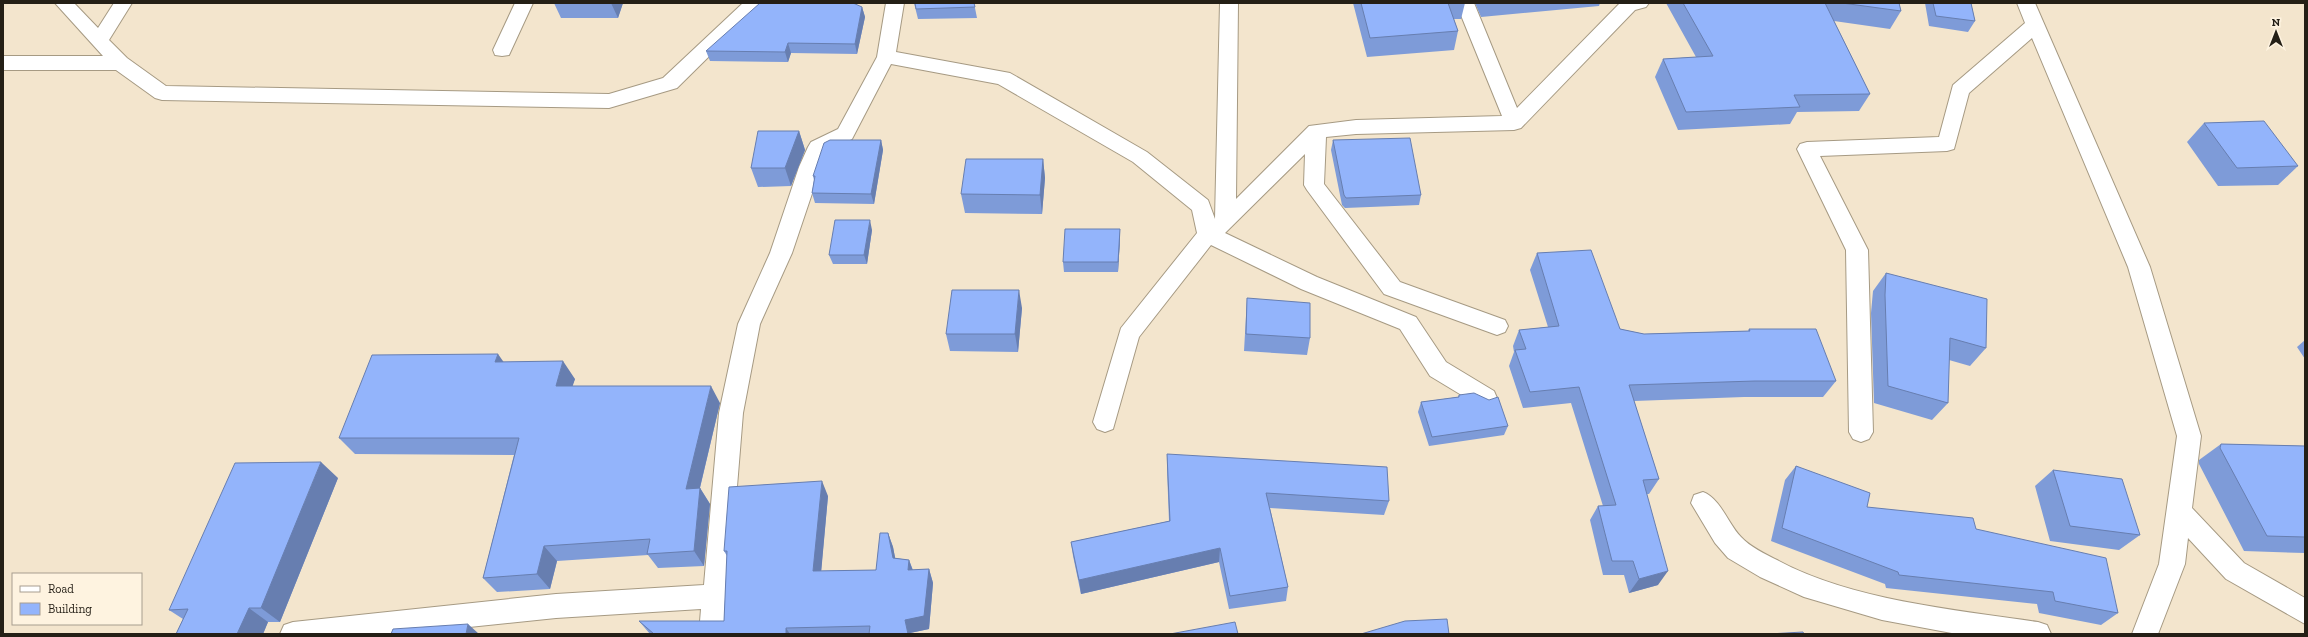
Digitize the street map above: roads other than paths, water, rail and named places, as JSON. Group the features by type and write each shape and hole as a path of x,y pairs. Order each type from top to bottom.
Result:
{"street":[{"path":"64,3 120,63 162,93 609,101 670,83 754,3"},
{"path":"99,41 123,3"},
{"path":"502,50 524,3"},
{"path":"712,634 714,596 731,413 749,324 780,252 809,167 818,147 846,134 886,57 894,3"},
{"path":"1217,228 1229,3"},
{"path":"1465,3 1514,123"},
{"path":"1105,422 1129,334 1217,228 1316,131 1356,127 1514,123 1629,5 1640,3"},
{"path":"2026,3 2139,267 2189,436 2180,513 2172,564 2145,634"},
{"path":"1861,432 1857,250 1807,149 1946,144 1960,90 2035,25"},
{"path":"886,57 1002,78 1140,157 1201,206 1217,228 1309,283 1408,323"},
{"path":"3,63 120,63"},
{"path":"1316,131 1314,185 1392,288 1408,323 1438,369 1486,398"},
{"path":"1392,288 1497,326"},
{"path":"1703,503 1736,549 1788,578 1864,604 2038,634"},
{"path":"2180,513 2235,571 2305,612"},
{"path":"293,634 534,607 623,600 714,596"}]}
